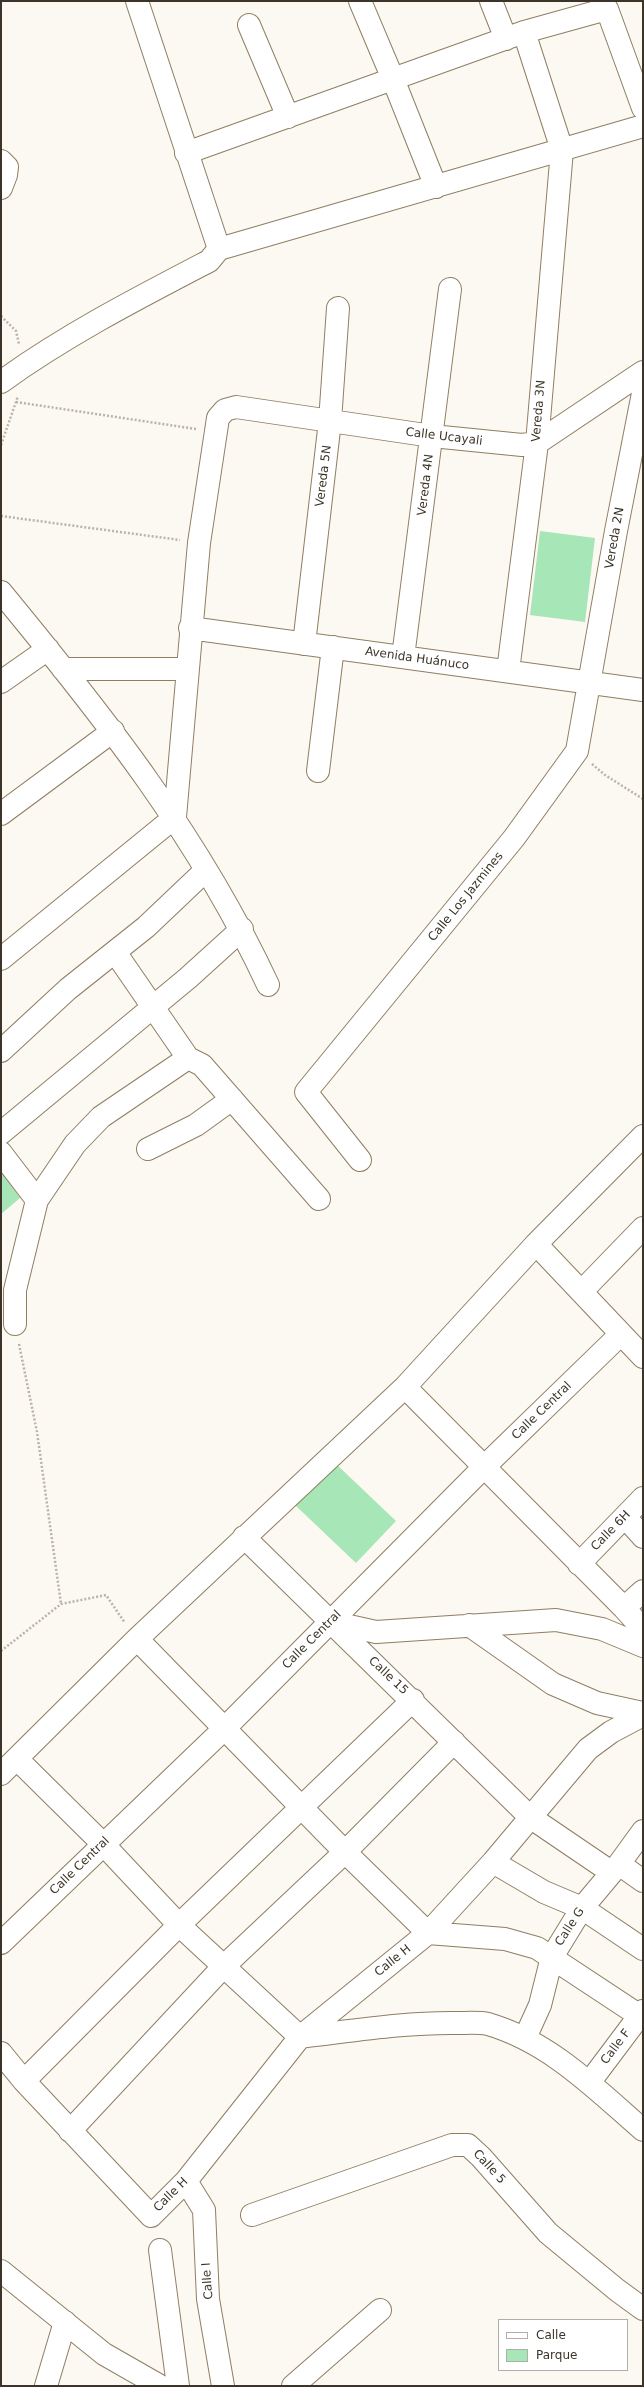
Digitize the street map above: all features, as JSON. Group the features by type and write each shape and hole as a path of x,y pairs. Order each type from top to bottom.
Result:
{"street":[{"path":"137,1 219,250"},
{"path":"360,1 436,187"},
{"path":"491,1 515,35 562,150"},
{"path":"186,153 596,6 607,9 643,108"},
{"path":"249,26 288,116"},
{"path":"1,382 24,365 123,305 209,261 219,250 643,126"},
{"name":"Vereda 3N","path":"508,671 537,443 562,150"},
{"path":"1,161 7,167 1,188"},
{"name":"Vereda 4N","path":"404,657 450,289"},
{"name":"Vereda 5N","path":"304,644 330,421 338,308"},
{"name":"Calle Ucayali","path":"216,432 218,418 225,410 236,407 432,436 522,445 537,443 643,372"},
{"name":"Vereda 2N","path":"591,683 616,531 643,393"},
{"path":"1,959 175,817 186,669 198,543 216,432"},
{"path":"1,592 113,731 175,817 242,929 268,985"},
{"name":"Avenida Huánuco","path":"190,628 643,690"},
{"path":"318,771 333,647"},
{"path":"1,682 48,649"},
{"path":"63,669 186,669"},
{"name":"Calle Los Jazmines","path":"360,1160 306,1092 514,838 577,751 591,683"},
{"path":"1,814 113,731"},
{"path":"1,1051 68,989 146,927 206,870"},
{"path":"1,1133 153,1008 242,929"},
{"path":"115,952 188,1058 202,1065 319,1199"},
{"path":"15,1324 15,1290 37,1200 75,1144 101,1117 188,1058"},
{"path":"148,1149 196,1125 232,1100"},
{"path":"1,1774 137,1639 186,1595 244,1537 405,1387 536,1244 642,1141"},
{"path":"1,1153 37,1200"},
{"path":"582,1291 643,1228"},
{"path":"536,1244 643,1357"},
{"name":"Calle Central","path":"1,1943 224,1729 485,1466 621,1334"},
{"path":"405,1387 485,1466 579,1564 624,1608 643,1630"},
{"name":"Calle 6H","path":"579,1564 643,1498"},
{"path":"625,1517 643,1537"},
{"name":"Calle 15","path":"244,1537 330,1622 413,1700 530,1817 615,1868 643,1881"},
{"path":"624,1608 643,1591"},
{"path":"330,1622 376,1632 556,1620 602,1629 643,1646"},
{"path":"469,1625 553,1684 597,1703 643,1714"},
{"path":"137,1639 345,1852 428,1933 505,1939 537,1948 642,2015"},
{"path":"24,2081 180,1925 303,1808 413,1700"},
{"name":"Calle H","path":"70,2131 151,2216 186,2181 300,2037 428,1933 493,1862 588,1750 611,1732 643,1714"},
{"path":"1,2052 24,2081 70,2131 223,1967 345,1852 454,1742"},
{"path":"17,1759 103,1844 180,1925 223,1967 300,2037 378,2028 446,2023 487,2024 525,2038 559,2059 590,2083 643,2130"},
{"name":"Calle G","path":"525,2038 540,2005 552,1957 582,1908 643,1831"},
{"path":"493,1862 544,1892 582,1908 643,1949"},
{"name":"Calle F","path":"590,2083 642,2015"},
{"name":"Calle 5","path":"252,2215 452,2145 468,2145 481,2157 548,2233 616,2290 643,2309"},
{"name":"Calle I","path":"186,2181 204,2210 208,2299 223,2386"},
{"path":"160,2250 178,2386"},
{"path":"1,2271 104,2354 160,2386"},
{"path":"293,2386 380,2310"},
{"path":"46,2386 65,2322"}],"path":[{"path":"1,316 16,331 24,365"},
{"path":"1,445 18,395"},
{"path":"16,402 216,432"},
{"path":"1,516 198,543"},
{"path":"577,751 605,775 643,799"},
{"path":"15,1324 38,1432 60,1604"},
{"path":"1,1651 60,1604 106,1596 137,1639"}],"green space":[{"path":"540,531 595,538 585,622 530,615"},
{"path":"1,1172 20,1198 1,1214"},
{"path":"335,1463 396,1521 356,1563 295,1505"}]}
